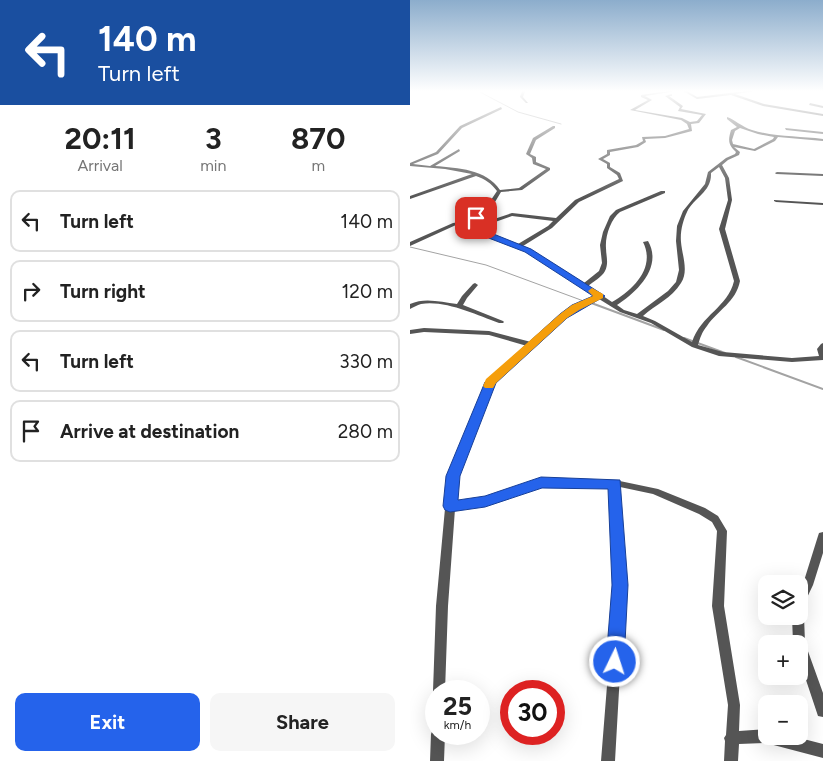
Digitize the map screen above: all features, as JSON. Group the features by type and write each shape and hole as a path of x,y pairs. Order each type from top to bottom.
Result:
{"street":[{"path":"411,165 437,153 462,127"},
{"path":"476,224 499,191 520,189 549,169 534,163 534,157 528,154 534,139 554,127"},
{"path":"519,246 544,231 578,201 621,180 619,174 608,167 609,164 600,159 609,154 608,151 637,146 644,141 643,138 665,137 691,130 690,127"},
{"path":"638,317 679,282 683,267 678,255 677,234 685,211 704,190 710,178 709,173 727,160 737,156 738,152 731,145 730,141 733,130 739,127 778,135 823,140"},
{"path":"786,129 823,133"},
{"path":"731,145 756,150 774,140 778,135"},
{"path":"430,167 459,150"},
{"path":"411,165 476,174 492,181 499,191"},
{"path":"694,346 697,335 704,323 732,298 736,289 737,281 722,229 730,200 727,178 721,166"},
{"path":"777,173 823,175"},
{"path":"410,198 476,174"},
{"path":"584,286 602,272 606,263 603,245 612,216 618,211 663,192"},
{"path":"776,201 823,204"},
{"path":"410,244 455,224 476,224 512,214 557,220"},
{"path":"476,224 488,235 519,246 612,305 694,346 722,354 792,360 823,358 820,349 823,345"},
{"path":"612,305 628,296 648,272 649,249 646,242"},
{"path":"459,306 475,285"},
{"path":"439,680 442,606 453,476 490,382 575,308 600,296"},
{"path":"410,306 416,302 459,306 501,322"},
{"path":"410,332 424,330 489,333 532,345"},
{"path":"450,506 485,502 541,483 615,484 655,491 702,511 715,519 722,531 718,606 734,705 730,761"},
{"path":"608,761 620,585 615,484"},
{"path":"808,585 823,536"},
{"path":"798,625 799,642 823,712"},
{"path":"732,738 766,736 823,751"},
{"path":"437,761 438,745"}],"waterway":[{"path":"410,247 486,265 589,303"},
{"path":"586,301 664,330"},
{"path":"684,338 725,353"},
{"path":"736,357 823,389"}],"slow traffic":[{"path":"489,386 490,382 564,316 575,308 600,296 592,291"}],"route":[{"path":"476,218 475,223 477,227 488,235 528,250 600,296 575,308 564,316 490,382 453,476 450,506 485,502 541,483 615,484 620,585 615,662"}]}
